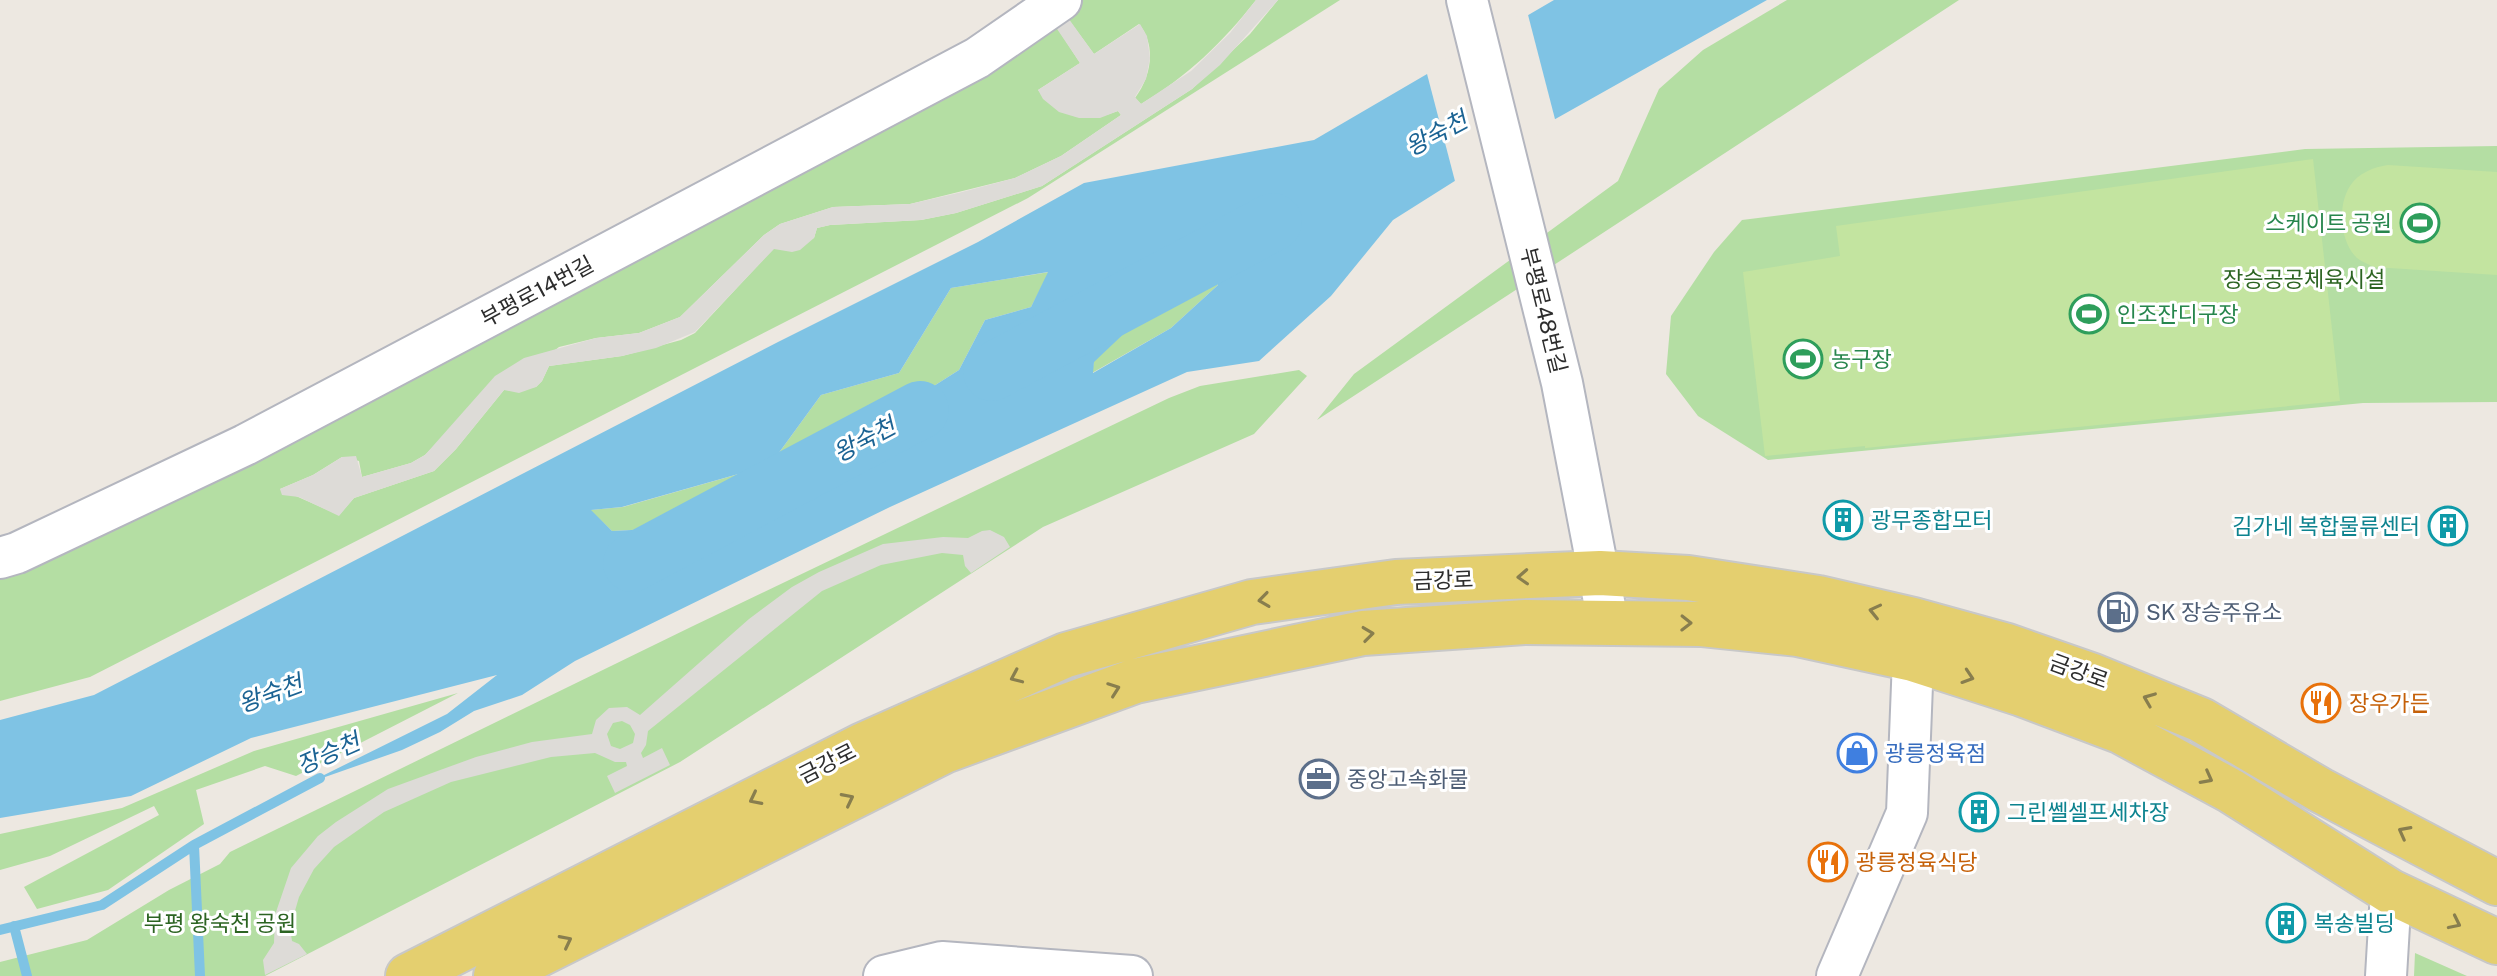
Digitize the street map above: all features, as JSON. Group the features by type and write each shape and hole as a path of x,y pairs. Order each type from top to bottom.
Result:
{"main road":[{"name":"금강로","path":"408,976 863,745 1066,655 1252,602 1396,582 1600,573 1714,580 1818,598 2007,646 2093,676 2201,720 2320,790 2497,883"},
{"name":"금강로","path":"496,976 944,751 1135,681 1363,633 1525,622 1701,624 1798,634 1913,659 2022,694 2120,731 2231,791 2391,892 2497,942"}],"street":[{"name":"부평로14번길","path":"0,558 17,553 259,437 977,58 1061,0"},
{"name":"부평로48번길","path":"1467,0 1562,383 1608,622"},
{"path":"1837,976 1907,813 1913,659"},
{"path":"2386,976 2391,892"},
{"path":"884,976 942,962 1132,976"}],"green space":[{"path":"1075,0 1256,0 1203,58 1141,104 1135,98 1145,81 1150,52 1139,24 1094,54 1066,16 1054,23 1080,63 1038,90 1057,107 1074,116 1093,117 1118,111 1121,115 1061,156 1015,178 910,204 833,207 780,224 764,235 680,317 639,333 596,338 559,347 446,434 425,455 411,463 362,477 359,461 342,457 313,475 280,489 339,515 354,498 434,471 504,390 536,387 549,366 622,356 681,340 695,333 774,248 814,238 817,228 921,220 956,213 1042,186 1192,89 1250,34 1278,0 1340,0 1028,198 90,677 0,701 0,571"},
{"path":"1787,0 1959,0 1317,420 1354,374 1618,181 1659,89 1703,50"},
{"name":"장승공공체육시설","path":"2497,146 2497,402 2363,403 1768,460 1698,416 1666,374 1671,316 1714,252 1742,220 2305,149"},
{"name":"인조잔디구장","path":"2313,159 2340,401 1765,456 1743,272 1840,256 1836,226"},
{"name":"스케이트 공원","path":"2388,165 2497,172 2497,275 2374,267 2357,258 2347,243 2342,224 2346,194 2353,181 2362,174"},
{"path":"1194,243 1218,285 1171,328 1092,373 1094,361 1130,327 1030,371 1034,359 1093,306 1121,272 1164,259"},
{"path":"1049,272 1031,307 985,320 959,370 874,424 803,491 726,525 612,531 590,510 623,507 770,465 821,395 899,373 951,288"},
{"name":"부평 왕숙천 공원","path":"1299,370 1307,376 1254,434 1043,527 680,762 265,976 0,976 0,962 87,940 169,890 220,864 230,852 1169,398 1200,386"},
{"path":"458,693 296,776 265,766 196,790 204,824 108,890 37,909 24,887 159,815 154,806 50,856 0,870 0,834 122,808 254,751"},
{"path":"2415,953 2467,976 2414,976"}],"shaded area":[{"path":"1256,0 1278,0 1220,65 1192,89 1042,186 956,213 921,220 817,228 814,238 800,250 774,249 695,332 656,348 622,356 549,366 536,387 519,393 504,390 434,471 354,498 339,516 299,497 282,495 280,489 313,475 342,457 356,456 362,477 411,463 425,455 495,376 524,358 596,338 639,333 680,317 764,235 780,224 833,207 910,204 962,192 1015,178 1061,156 1121,115 1118,111 1100,118 1079,118 1059,112 1043,99 1038,90 1080,63 1053,23 1066,15 1094,54 1140,24 1147,36 1150,58 1146,79 1135,97 1141,104 1191,71 1230,33"},
{"path":"990,530 1004,537 1010,547 971,573 965,566 963,555 942,553 881,565 822,591 648,731 641,753 643,758 662,748 670,765 615,793 607,776 627,766 626,762 615,762 595,753 551,757 451,782 384,812 334,847 314,869 299,897 290,928 292,941 307,954 265,975 263,960 274,943 275,915 291,868 318,836 388,789 476,757 532,742 592,734 596,720 609,708 627,707 640,715 749,619 792,587 819,572 883,544 943,537 968,538","holes":["622,721 630,725 635,734 633,743 620,749 611,746 607,734 613,723"]}],"water":[{"path":"1554,0 1767,0 1534,131 1393,220 1331,296 1259,361 1187,372 890,507 575,661 522,695 474,711 402,750 308,783 447,714 497,675 251,738 131,796 0,818 0,720 94,695 978,242 1084,183 1314,140","holes":["1194,243 1218,285 1171,328 1093,373 1094,362 1133,325 1030,370 1035,359 1093,306 1121,272 1164,259","1048,272 1031,307 985,320 959,370 874,424 803,491 726,525 612,531 591,510 622,507 770,465 821,395 899,373 951,288"]}],"pier":[{"path":"1527,11 1556,123 1456,185 1426,70"}],"waterway":[{"name":"왕숙천","path":"992,372 1273,222"},
{"name":"왕숙천","path":"632,563 920,410"},
{"name":"장승천","path":"200,976 194,845 320,778"},
{"path":"0,930 102,905 194,845"},
{"path":"14,926 27,976"}],"place":[{"name":"스케이트 공원","path":"2420,223"},
{"name":"인조잔디구장","path":"2089,314"},
{"name":"농구장","path":"1803,359"},
{"name":"광무종합모터","path":"1843,520"},
{"name":"김가네 복합물류센터","path":"2448,526"},
{"name":"SK 장승주유소","path":"2118,612"},
{"name":"장우가든","path":"2321,703"},
{"name":"광릉정육점","path":"1857,753"},
{"name":"중앙고속화물","path":"1319,779"},
{"name":"그린쎌셀프세차장","path":"1979,812"},
{"name":"광릉정육식당","path":"1828,862"},
{"name":"복송빌딩","path":"2286,923"}]}
